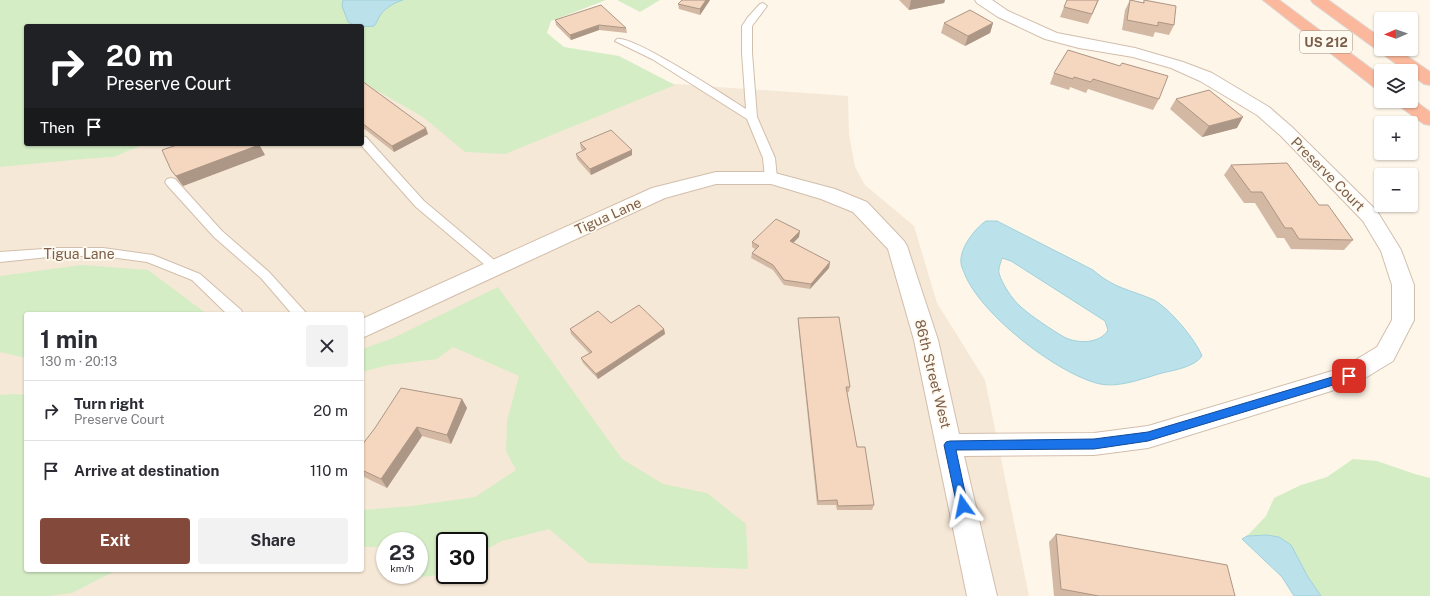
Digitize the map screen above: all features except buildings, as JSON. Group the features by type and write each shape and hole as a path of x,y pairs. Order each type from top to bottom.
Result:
{"highway":[{"name":"US 212","path":"1270,0 1374,79"},
{"name":"US 212","path":"1318,0 1374,40"},
{"path":"1396,56 1430,80"},
{"path":"1414,108 1430,120"}],"street":[{"name":"Preserve Court","path":"950,445 1094,444 1148,437 1349,376 1385,354 1403,320 1402,285 1391,250 1370,216 1287,132 1264,111 1206,77 1177,65 1135,53 1079,43 1051,36 1003,14 982,0"},
{"name":"Tigua Lane","path":"364,328 659,193 716,178 771,178 828,194 860,207 865,212"},
{"name":"86th Street West","path":"865,212 896,246 926,340 982,596"}],"lane":[{"path":"763,6 751,18 747,26 747,53 752,117 769,158 771,178"},
{"path":"620,41 656,57 752,117"},
{"path":"364,141 420,204 494,268"},
{"path":"172,182 218,234 265,275 298,312"},
{"name":"Tigua Lane","path":"0,257 58,252 103,252 149,258 196,277 234,312"}],"shaded area":[{"path":"364,59 560,76 848,96 849,134 855,167 865,185 914,226 937,303 985,380 1029,596 0,596 0,160 58,160 114,157 140,146 364,146"}],"green space":[{"path":"0,0 606,0 551,21 547,33 564,47 619,56 675,85 505,154 465,152 423,117 364,83 364,24 24,24 24,146 140,146 114,157 0,167"},
{"path":"617,0 660,0 640,12"},
{"path":"82,265 148,270 204,312 24,312 24,358 0,352 0,276"},
{"path":"498,287 622,459 663,484 707,493 746,524 748,569 589,563 549,529 502,541 488,548 488,532 436,532 436,575 428,576 428,532 376,532 376,547 364,547 364,510 412,506 475,497 516,470 506,451 507,421 519,376 453,347 437,359 388,365 364,371 364,348 391,339"},
{"path":"0,395 24,395 24,572 113,572 72,593 48,596 0,596"},
{"path":"1353,459 1377,461 1430,478 1430,596 1321,596 1308,577 1291,545 1267,535 1247,536 1266,516 1274,498 1301,485 1327,477"}],"water":[{"path":"343,0 403,0 385,10 374,26 351,24 348,22 342,6"},
{"path":"986,221 997,221 1093,270 1115,285 1154,300 1167,310 1181,325 1199,349 1202,356 1199,360 1184,368 1112,385 1096,383 1079,377 1060,367 1021,340 1003,324 974,291 965,275 961,264 961,257 965,245","holes":["1002,258 1011,261 1105,321 1108,330 1100,338 1082,342 1075,341 1064,337 1036,319 1014,300 1000,277 999,270"]},
{"path":"1267,535 1279,537 1291,545 1308,577 1321,596 1294,596 1282,577 1242,539 1247,536"}],"route":[{"path":"963,506 950,445 1094,444 1148,437 1349,376"}]}
